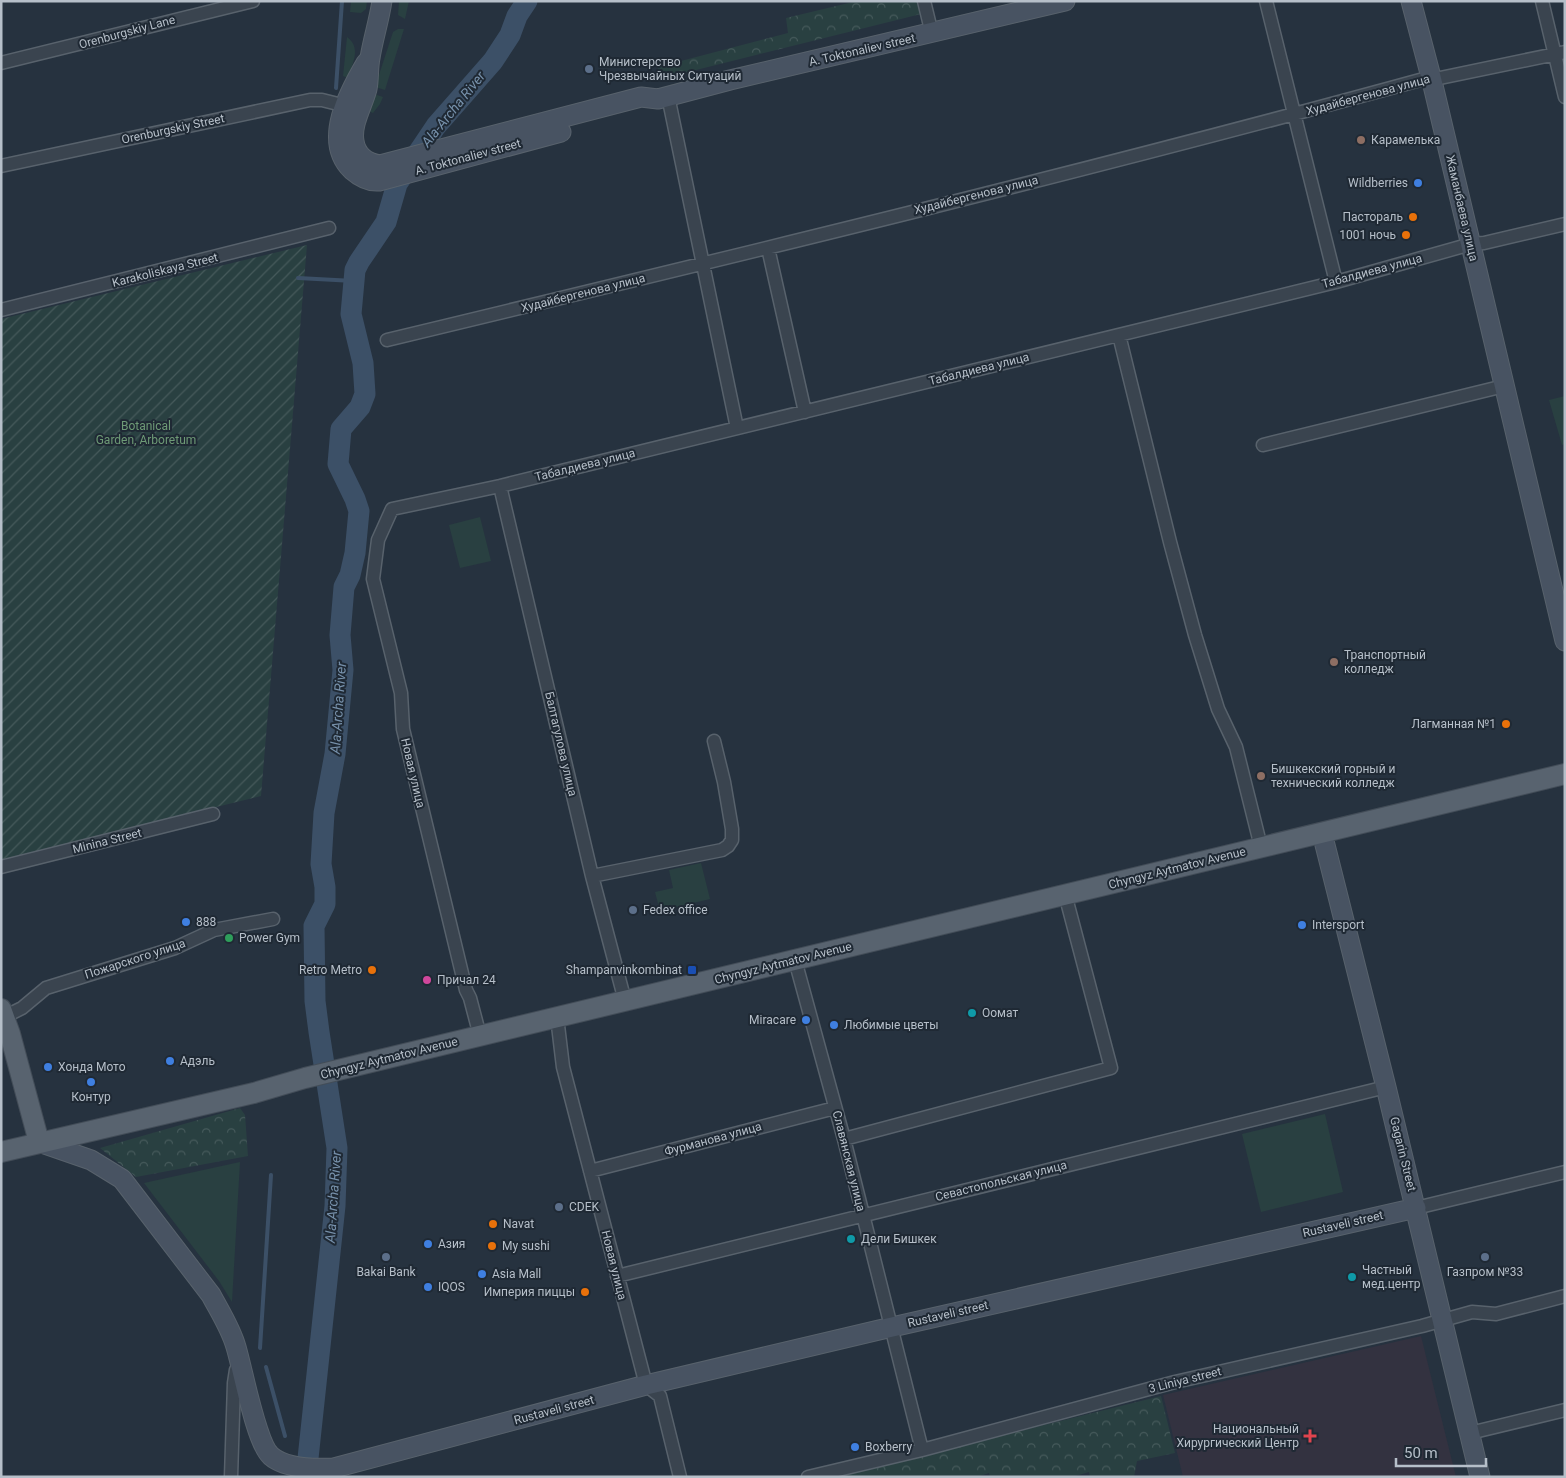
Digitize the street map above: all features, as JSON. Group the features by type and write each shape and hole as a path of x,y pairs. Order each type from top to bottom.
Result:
{"main road":[{"name":"Chyngyz Aytmatov Avenue","path":"1,1152 254,1093 305,1078 1565,774"},
{"path":"3,1013 39,1142"}],"street":[{"name":"Orenburgskiy Lane","path":"1,63 253,1"},
{"path":"366,170 354,142 353,133 367,88 370,58 382,1"},
{"path":"924,1 932,34"},
{"name":"A. Toktonaliev street","path":"366,170 380,165 496,143 641,97 663,98 730,80 1066,1"},
{"path":"1266,1 1336,282"},
{"name":"Жаманбаева улица","path":"1411,1 1431,77 1565,641"},
{"path":"1542,1 1560,54 1565,97"},
{"name":"Худайбергенова улица","path":"387,340 768,248 1295,114 1431,77 1440,78 1560,54"},
{"path":"366,170 347,164 340,151 338,135 354,84 370,58"},
{"path":"663,98 702,264 737,428"},
{"name":"Orenburgskiy Street","path":"1,166 310,100 322,100 346,106"},
{"name":"Табалдиева улица","path":"392,509 500,486 805,412 1336,282 1471,244 1484,243 1565,224"},
{"name":"Karakoliskaya Street","path":"1,310 329,228"},
{"path":"768,248 805,412"},
{"path":"1118,335 1195,635 1218,709 1236,747 1261,847"},
{"path":"1263,445 1504,386"},
{"name":"Балтагулова улица","path":"500,486 592,876 625,1001"},
{"name":"Новая улица","path":"392,509 378,540 373,578 401,693 403,729 466,990 480,1036"},
{"path":"592,876 722,850 728,846 732,840 732,829 724,782 714,741"},
{"name":"Minina Street","path":"1,867 213,814"},
{"name":"Gagarin Street","path":"1322,833 1416,1208 1480,1477"},
{"path":"844,1139 1111,1068 1065,894"},
{"name":"Пожарского улица","path":"3,1013 22,1008 46,988 175,948 214,930 273,919"},
{"name":"Славянская улица","path":"795,960 844,1139 922,1450"},
{"name":"Новая улица","path":"556,1017 561,1056 646,1385 660,1396 680,1477"},
{"name":"Севастопольская улица","path":"617,1276 1386,1086"},
{"name":"Фурманова улица","path":"590,1171 835,1108"},
{"path":"39,1142 91,1160 122,1179 211,1296 233,1337 262,1445 272,1457 291,1465 330,1471"},
{"name":"Rustaveli street","path":"330,1471 646,1385 1565,1172"},
{"name":"3 Liniya street","path":"808,1477 922,1450 1174,1382 1472,1312 1496,1314 1565,1296"},
{"path":"231,1477 234,1383 236,1370 241,1363"},
{"path":"1470,1433 1565,1410"}],"shaded area":[{"name":"Национальный Хирургический Центр","path":"1421,1336 1456,1477 1183,1477 1163,1395"}],"green space":[{"path":"351,1 367,1 366,9 361,13 350,12"},
{"path":"399,1 409,1 405,19 398,15"},
{"path":"857,1 922,1 925,13 660,79 658,67 788,33 786,18"},
{"path":"398,29 404,29 385,90 375,87 393,32"},
{"path":"347,37 352,41 355,51 348,78 343,76"},
{"path":"374,94 383,97 373,113 368,111"},
{"name":"Botanical Garden, Arboretum","path":"307,245 261,796 1,860 1,319"},
{"path":"1565,396 1565,444 1562,445 1549,400"},
{"path":"480,517 491,561 460,568 449,525"},
{"path":"701,863 710,899 660,911 655,892 673,888 669,870"},
{"path":"240,1108 245,1115 248,1156 136,1177 100,1148"},
{"path":"1325,1114 1343,1192 1261,1212 1242,1134"},
{"path":"240,1162 232,1302 219,1281 144,1183"},
{"path":"1161,1396 1175,1453 1137,1461 1134,1477 1090,1477 1089,1472 1072,1477 990,1477 989,1473 977,1477 835,1477"}],"waterway":[{"path":"336,88 342,1"},
{"name":"Ala-Archa River","path":"306,1477 335,1206 337,1148 315,1001 314,926 325,904 325,887 321,864 324,813 335,754 343,670 340,635 344,587 350,575 355,553 359,511 338,464 341,429 360,407 365,394 363,363 351,314 355,270 386,222 397,184 436,126 493,61 510,35 517,16 527,1"},
{"path":"298,278 354,281"},
{"path":"260,1348 271,1175"},
{"path":"266,1367 285,1436"}],"place":[{"name":"Министерство Чрезвычайных Ситуаций","path":"589,69"},
{"name":"Карамелька","path":"1361,140"},
{"name":"Wildberries","path":"1418,183"},
{"name":"Пастораль","path":"1413,217"},
{"name":"1001 ночь","path":"1406,235"},
{"name":"Транспортный колледж","path":"1334,662"},
{"name":"Лагманная №1","path":"1506,724"},
{"name":"Бишкекский горный и технический колледж","path":"1261,776"},
{"name":"Fedex office","path":"633,910"},
{"name":"888","path":"186,922"},
{"name":"Intersport","path":"1302,925"},
{"name":"Power Gym","path":"229,938"},
{"name":"Retro Metro","path":"372,970"},
{"name":"Shampanvinkombinat","path":"692,970"},
{"name":"Причал 24","path":"427,980"},
{"name":"Оомат","path":"972,1013"},
{"name":"Miracare","path":"806,1020"},
{"name":"Любимые цветы","path":"834,1025"},
{"name":"Адэль","path":"170,1061"},
{"name":"Хонда Мото","path":"48,1067"},
{"name":"Контур","path":"91,1082"},
{"name":"CDEK","path":"559,1207"},
{"name":"Navat","path":"493,1224"},
{"name":"Дели Бишкек","path":"851,1239"},
{"name":"Азия","path":"428,1244"},
{"name":"My sushi","path":"492,1246"},
{"name":"Bakai Bank","path":"386,1257"},
{"name":"Газпром №33","path":"1485,1257"},
{"name":"Asia Mall","path":"482,1274"},
{"name":"Частный мед.центр","path":"1352,1277"},
{"name":"IQOS","path":"428,1287"},
{"name":"Империя пиццы","path":"585,1292"},
{"name":"Национальный Хирургический Центр","path":"1310,1436"},
{"name":"Boxberry","path":"855,1447"}]}
